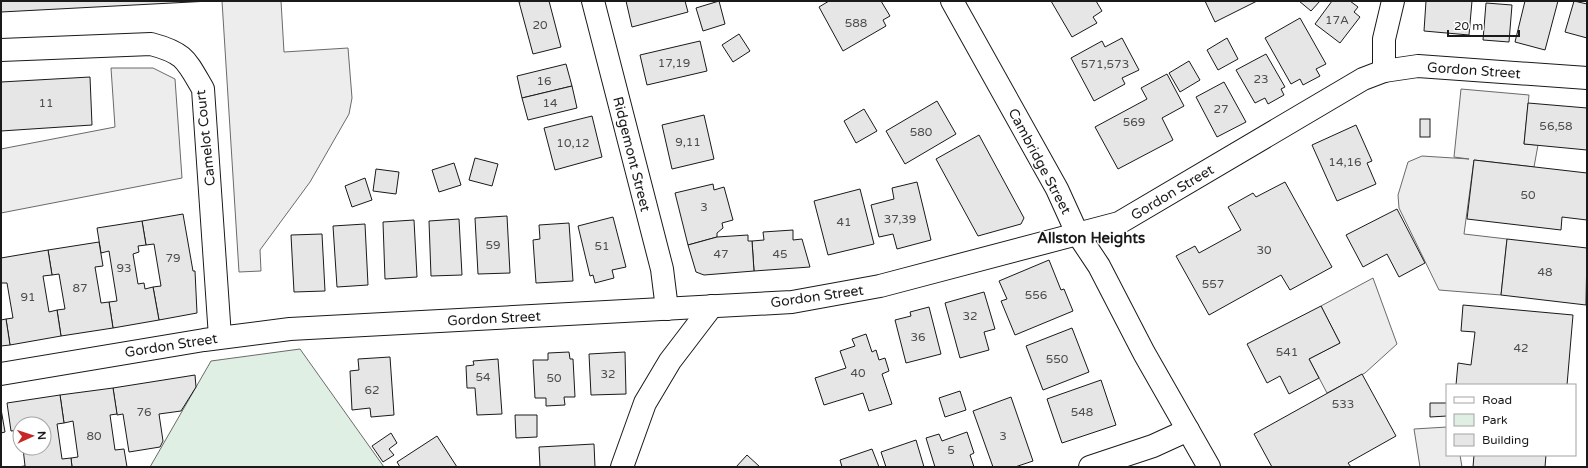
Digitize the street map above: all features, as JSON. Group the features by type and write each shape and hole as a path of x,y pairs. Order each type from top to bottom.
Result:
{"street":[{"name":"Ridgemont Street","path":"593,1 662,269 667,309"},
{"name":"Cambridge Street","path":"952,1 1057,189 1077,233 1099,266 1144,353 1209,467"},
{"path":"1384,71 1384,39 1393,1"},
{"name":"Camelot Court","path":"1,50 151,44 170,50 188,62 203,89 220,337"},
{"name":"Gordon Street","path":"1,374 220,337 290,329 792,302 819,298 880,286 1077,233 1119,224 1363,79 1384,71 1418,66 1587,78"},
{"path":"622,467 645,403 670,361 712,306"},
{"path":"1090,467 1153,446 1188,430"}],"green space":[{"path":"300,349 384,467 150,467 211,361"}],"shaded area":[{"path":"222,1 281,1 284,52 348,48 352,98 349,114 310,182 260,250 261,271 239,272"},
{"path":"111,68 153,68 175,79 182,178 1,213 1,149 115,127"},
{"path":"1461,89 1529,95 1524,144 1538,145 1534,167 1474,160 1464,234 1507,239 1501,295 1439,290 1399,208 1398,195 1408,162 1422,156 1469,159 1454,157"},
{"path":"1373,278 1397,344 1365,373 1327,393 1309,359 1340,343 1321,306"},
{"path":"1446,427 1446,456 1460,456 1462,467 1420,467 1414,429"}],"building":[{"path":"1,1 210,1 1,12"},
{"path":"549,1 561,47 533,54 519,2"},
{"path":"626,1 685,1 688,12 632,27"},
{"path":"719,1 725,24 703,31 696,8"},
{"path":"829,1 881,1 890,16 883,20 886,26 843,51 819,7"},
{"path":"1051,1 1096,1 1102,11 1093,17 1097,23 1072,37"},
{"path":"1205,1 1257,1 1215,22"},
{"path":"1299,1 1320,1 1311,11"},
{"path":"1332,1 1350,1 1358,7 1354,12 1360,17 1340,43 1315,24"},
{"path":"1426,1 1472,1 1469,35 1424,31"},
{"path":"1525,1 1558,1 1545,50 1515,42"},
{"path":"1574,1 1587,4 1587,38 1565,32"},
{"path":"1486,3 1512,5 1509,42 1483,40"},
{"path":"1300,18 1326,64 1316,69 1320,76 1303,85 1300,79 1291,84 1265,38"},
{"path":"739,34 750,51 733,62 722,45"},
{"path":"1122,38 1139,70 1122,78 1125,84 1094,101 1071,58 1102,41 1105,47"},
{"path":"1227,38 1238,59 1218,70 1207,50"},
{"path":"700,41 707,71 647,85 640,55"},
{"path":"1266,54 1285,87 1281,89 1284,95 1268,104 1265,98 1255,103 1236,70"},
{"path":"1189,61 1200,80 1180,92 1169,73"},
{"path":"566,64 572,86 522,98 517,76"},
{"path":"1167,74 1184,106 1162,118 1173,140 1118,169 1095,127 1147,99 1141,88"},
{"path":"90,77 92,125 1,131 1,82"},
{"path":"1224,82 1246,122 1217,137 1196,97"},
{"path":"572,86 577,108 528,120 522,98"},
{"path":"937,101 956,134 905,164 886,131"},
{"path":"1528,103 1587,108 1587,150 1524,144"},
{"path":"864,109 877,131 856,143 844,121"},
{"path":"704,115 714,159 672,169 662,125"},
{"path":"592,116 602,157 555,170 544,128"},
{"path":"1420,119 1430,119 1430,137 1420,137"},
{"path":"1356,125 1372,161 1367,163 1376,184 1337,201 1312,145"},
{"path":"979,135 1024,218 1021,224 978,236 936,159"},
{"path":"475,158 498,164 492,186 469,180"},
{"path":"1474,160 1587,173 1587,220 1562,217 1561,230 1467,219"},
{"path":"454,163 461,185 439,192 432,170"},
{"path":"376,169 399,172 396,194 373,191"},
{"path":"365,178 372,200 352,207 345,186"},
{"path":"917,182 931,240 897,249 893,234 879,237 871,205 894,199 892,188"},
{"path":"1285,182 1332,267 1290,290 1281,275 1209,315 1176,256 1195,246 1199,253 1241,230 1228,207 1253,193 1256,197"},
{"path":"713,184 714,190 724,187 733,220 722,223 723,228 717,233 717,237 688,245 675,193"},
{"path":"860,189 874,244 828,255 814,201"},
{"path":"1397,209 1425,263 1399,277 1387,254 1363,267 1346,235"},
{"path":"183,214 193,271 195,271 197,313 159,320 153,287 161,286 154,244 146,245 142,221"},
{"path":"507,216 510,273 478,274 475,218"},
{"path":"613,217 626,267 612,270 614,278 595,283 593,275 590,276 578,226"},
{"path":"459,219 462,275 431,276 429,221"},
{"path":"414,220 417,277 385,279 383,222"},
{"path":"142,221 146,245 138,246 139,252 133,254 138,284 144,283 145,289 153,287 159,320 113,328 109,302 117,301 109,251 101,253 97,228"},
{"path":"569,223 573,281 536,283 533,240 540,239 539,225"},
{"path":"365,224 368,285 337,287 333,226"},
{"path":"793,230 793,240 802,239 810,267 754,271 752,241 764,240 763,232"},
{"path":"322,234 325,291 294,292 291,235"},
{"path":"748,235 748,241 752,241 754,271 704,275 696,272 688,245 717,237"},
{"path":"1507,239 1587,248 1586,305 1501,295"},
{"path":"99,242 103,266 95,267 101,303 109,302 113,328 61,336 57,310 65,309 59,274 52,275 48,250"},
{"path":"48,250 52,275 43,276 49,312 57,310 61,336 10,345 6,319 13,318 7,283 1,283 1,258"},
{"path":"1049,260 1061,290 1064,289 1073,311 1015,335 1001,301 1007,299 999,281"},
{"path":"984,292 995,329 984,332 989,350 960,358 945,303"},
{"path":"1463,305 1573,315 1567,384 1456,384 1458,363 1471,365 1475,332 1461,331"},
{"path":"1321,306 1340,343 1309,359 1319,378 1289,394 1280,376 1267,383 1247,344"},
{"path":"929,307 941,354 906,363 895,320 911,316 910,312"},
{"path":"6,319 10,345 1,346 1,320"},
{"path":"1072,328 1089,372 1043,390 1026,346"},
{"path":"866,334 872,352 876,350 879,360 885,358 889,371 882,374 892,404 869,411 863,393 824,405 815,378 846,368 840,351 855,346 852,339"},
{"path":"569,352 570,359 573,359 575,397 564,397 565,405 546,406 546,398 535,398 533,360 548,360 548,353"},
{"path":"625,352 626,394 591,395 589,354"},
{"path":"390,357 394,415 371,417 370,408 352,410 350,371 359,370 358,359"},
{"path":"498,359 502,414 477,415 475,388 467,388 466,366 474,365 473,361"},
{"path":"1362,374 1396,436 1348,463 1351,467 1272,467 1254,434"},
{"path":"195,375 196,387 181,411 159,414 163,441 160,447 129,452 123,414 117,415 113,388"},
{"path":"1101,380 1116,425 1062,443 1047,399"},
{"path":"113,388 117,414 110,415 115,450 124,449 127,467 72,467 71,458 78,457 73,421 64,423 60,395"},
{"path":"960,391 966,410 945,417 939,398"},
{"path":"60,395 64,423 57,424 62,459 71,458 72,467 17,467 25,466 24,456 52,456 52,416 12,416 11,431 7,403"},
{"path":"1011,397 1033,461 1015,467 993,467 973,411"},
{"path":"1430,403 1446,403 1446,416 1430,417"},
{"path":"1,409 5,432 1,433"},
{"path":"515,415 537,415 537,437 516,438"},
{"path":"967,432 974,453 970,455 974,467 935,467 926,438 939,434 942,441"},
{"path":"391,433 397,443 389,449 394,455 383,462 372,446"},
{"path":"437,436 457,467 400,467 397,462"},
{"path":"916,440 924,467 886,467 881,452"},
{"path":"594,444 595,467 540,467 539,447"},
{"path":"872,449 879,467 842,467 840,460"},
{"path":"747,455 760,467 736,467"},
{"path":"1474,456 1546,456 1545,467 1473,467"}],"district":[{"name":"Allston Heights","path":"1091,238"}]}
